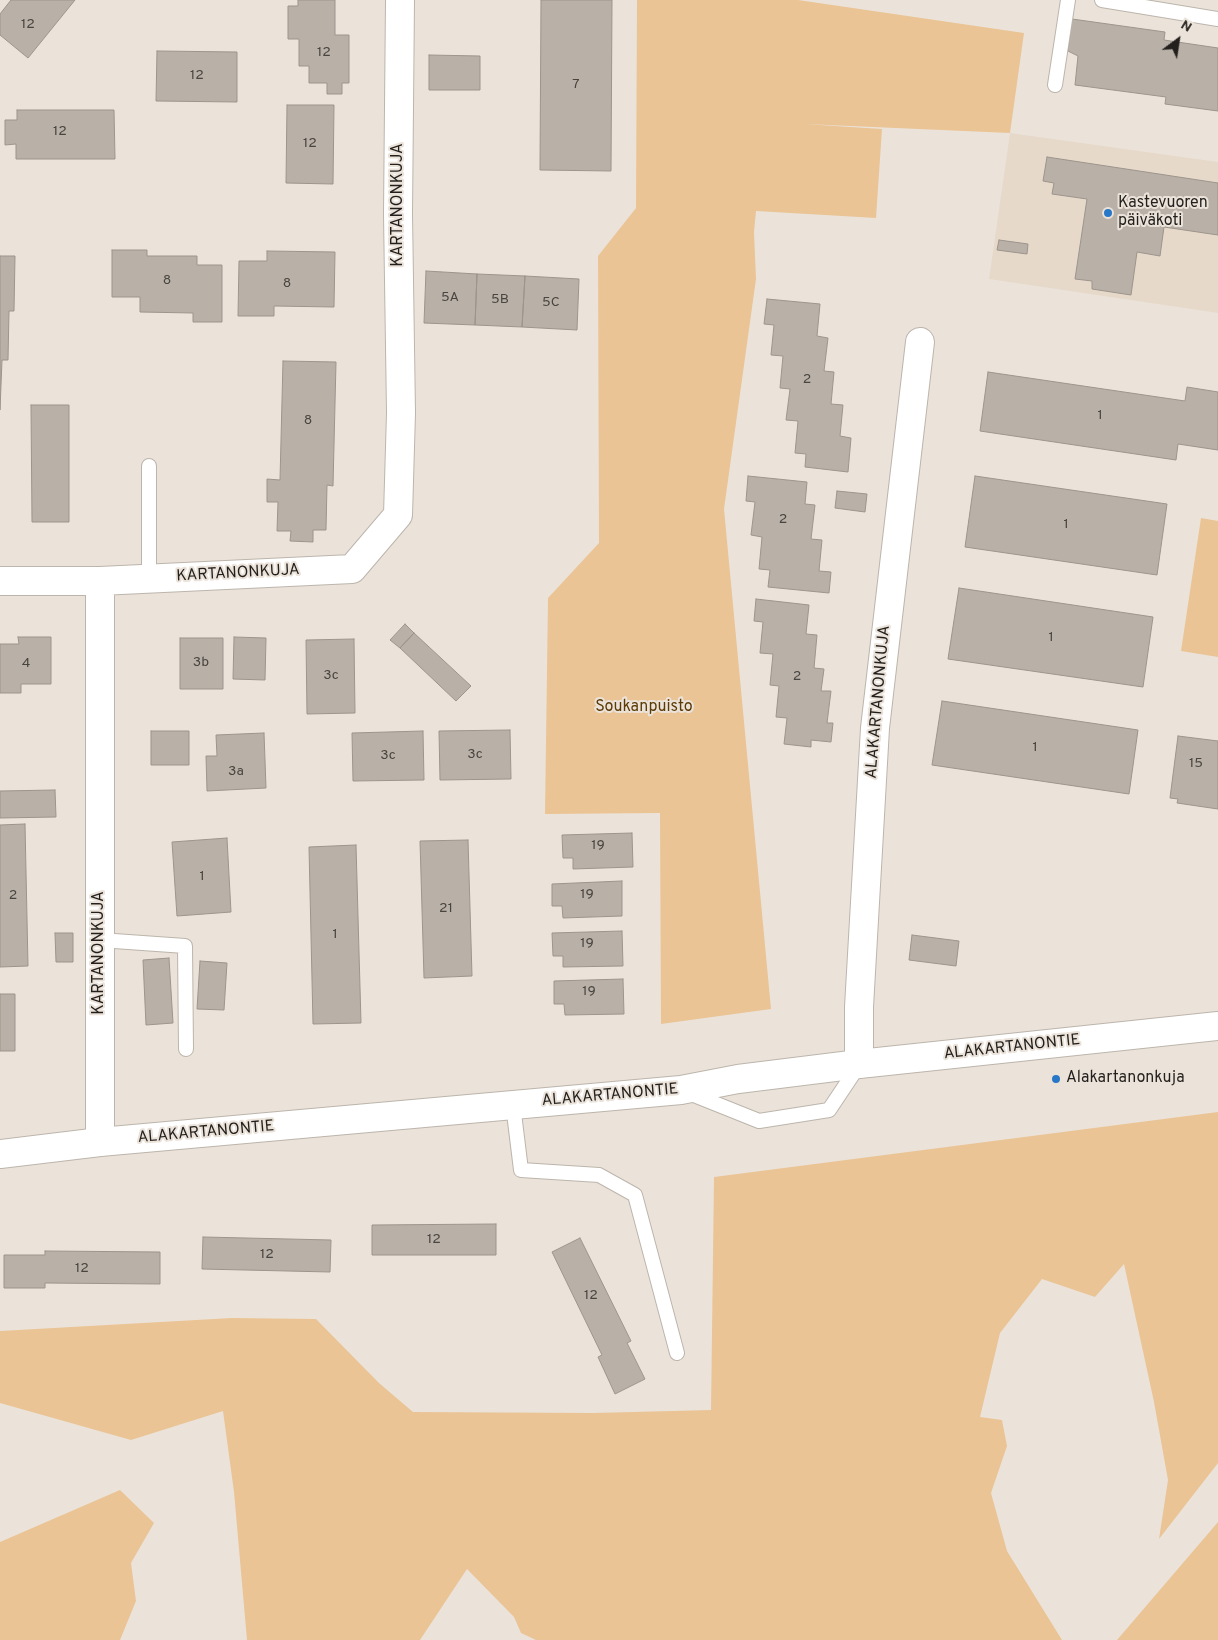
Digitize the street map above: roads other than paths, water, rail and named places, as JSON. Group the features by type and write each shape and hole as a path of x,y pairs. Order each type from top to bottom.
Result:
{"street":[{"name":"KARTANONKUJA","path":"100,1142 100,581 352,569 398,515 401,413 398,214 400,0"},
{"name":"ALAKARTANONKUJA","path":"859,1064 859,1007 875,728 920,342"},
{"path":"0,581 100,581"},
{"name":"ALAKARTANONTIE","path":"0,1154 100,1142 681,1090 738,1078 1218,1026"}],"lane":[{"path":"1055,84 1068,0"},
{"path":"1102,0 1218,19"},
{"path":"149,579 150,466"},
{"path":"100,940 185,946 186,1049"},
{"path":"681,1090 759,1121 829,1110 859,1064"},
{"path":"513,1105 521,1170 599,1176 635,1194 676,1353"}],"place":[{"name":"Kastevuoren päiväkoti","path":"1108,213"},
{"name":"Alakartanonkuja","path":"1056,1079"}],"park label":[{"name":"Soukanpuisto","path":"644,708"}]}
